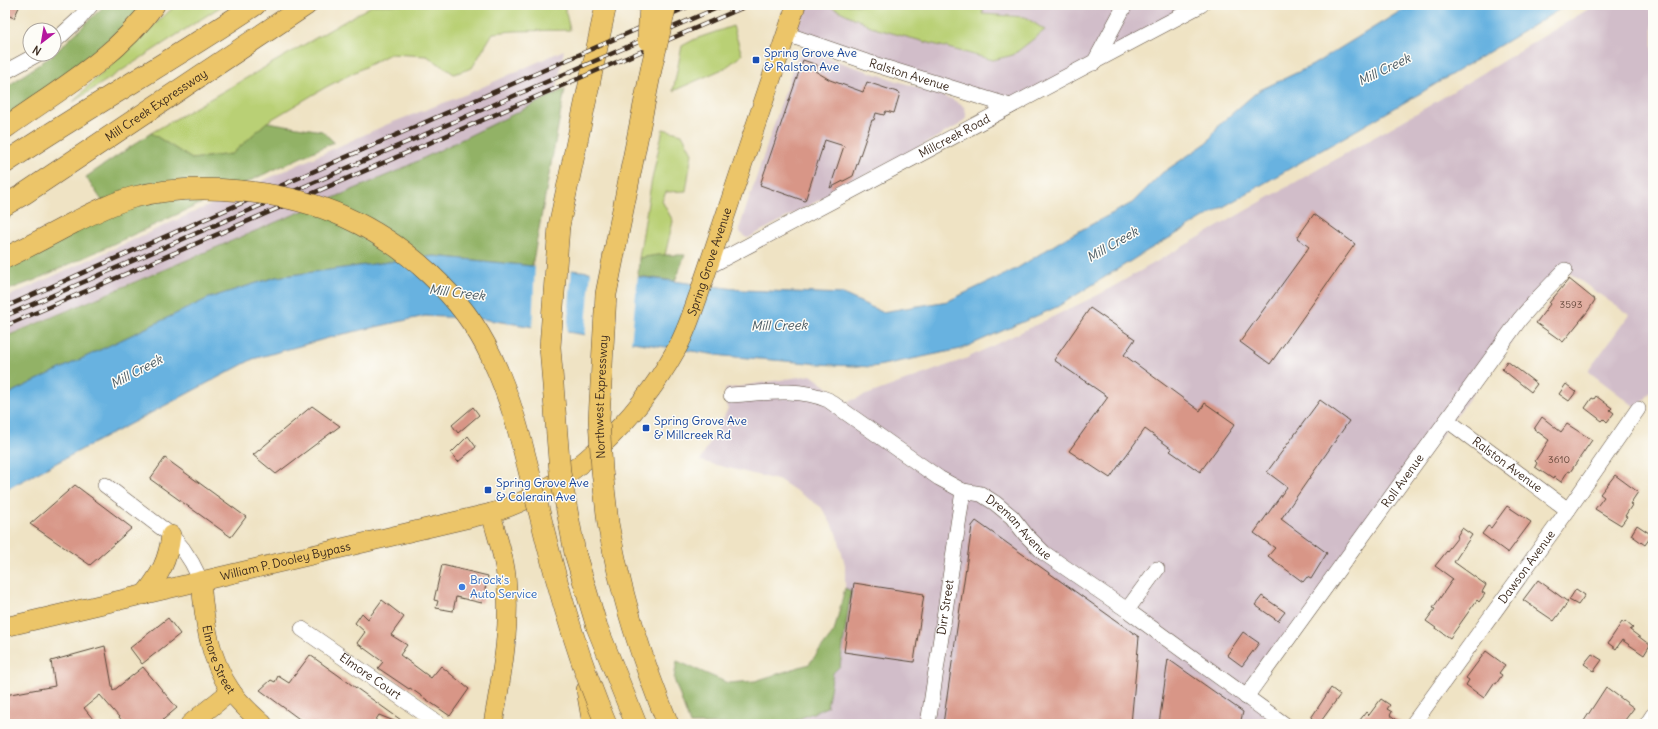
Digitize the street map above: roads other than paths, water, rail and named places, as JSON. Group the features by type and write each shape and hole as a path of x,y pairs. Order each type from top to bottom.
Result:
{"highway":[{"path":"5,128 108,55 143,21 154,5"},
{"path":"5,163 55,129 188,49 256,5"},
{"name":"Mill Creek Expressway","path":"5,205 306,5"},
{"path":"606,5 559,226 550,347 560,473 575,553 597,627 636,724"},
{"path":"650,5 648,40 652,65"},
{"name":"Northwest Expressway","path":"666,5 652,65 606,294 599,419 602,470 608,523 619,581 631,623 668,724"},
{"path":"5,258 107,206 136,197 203,189 277,197 318,207 345,217 378,235 412,259 454,298 474,325 492,357 517,423 552,562 570,624 590,688 606,724"},
{"path":"575,553 570,595 593,724"}],"main road":[{"name":"Spring Grove Avenue","path":"560,480 604,443 647,396 663,372 682,337 708,267 796,5"},
{"name":"William P. Dooley Bypass","path":"5,626 201,582 491,513 510,508 560,480"},
{"path":"491,513 506,575 507,602 507,631 504,661 493,724"},
{"path":"144,595 165,565 169,552 171,536"},
{"name":"Elmore Street","path":"201,582 207,632 214,654 231,691 263,724"},
{"path":"190,724 231,691"}],"street":[{"path":"62,35 91,5"},
{"path":"1094,63 1125,5"},
{"name":"Millcreek Road","path":"708,267 1201,5"},
{"name":"Ralston Avenue","path":"786,34 867,62 1010,106"},
{"path":"5,72 23,62"},
{"name":"Roll Avenue","path":"1246,697 1520,319 1565,270"},
{"name":"Dreman Avenue","path":"731,394 781,392 816,395 841,408 939,478 963,491 980,494 996,503 1012,517 1026,535 1044,553 1127,610 1284,724"},
{"name":"Dawson Avenue","path":"1413,724 1568,510 1638,409"},
{"name":"Ralston Avenue","path":"1447,420 1568,510"},
{"path":"105,485 171,536 183,549 201,582"},
{"name":"Dirr Street","path":"928,724 963,491"},
{"path":"1127,610 1157,569"},
{"name":"Elmore Court","path":"302,629 439,724"},
{"path":"1647,724 1653,715"}],"water":[{"name":"Mill Creek","path":"1414,5 1567,5 1419,94 1145,252 1057,307 961,349 873,367 833,365 724,356 482,319 425,316 339,335 253,359 5,490 5,398 14,391 209,298 276,277 434,256 649,278 743,290 843,294 882,312 948,301 1016,269 1064,239 1132,203 1162,173 1208,142 1220,124 1258,91 1311,66 1399,12"}],"railway":[{"path":"5,307 692,5"},
{"path":"5,316 724,5"},
{"path":"5,326 749,5"}],"place":[{"name":"Spring Grove Ave & Ralston Ave","path":"756,60"},
{"name":"Spring Grove Ave & Millcreek Rd","path":"646,428"},
{"name":"Spring Grove Ave & Colerain Ave","path":"488,490"},
{"name":"Brock's Auto Service","path":"462,587"}]}
